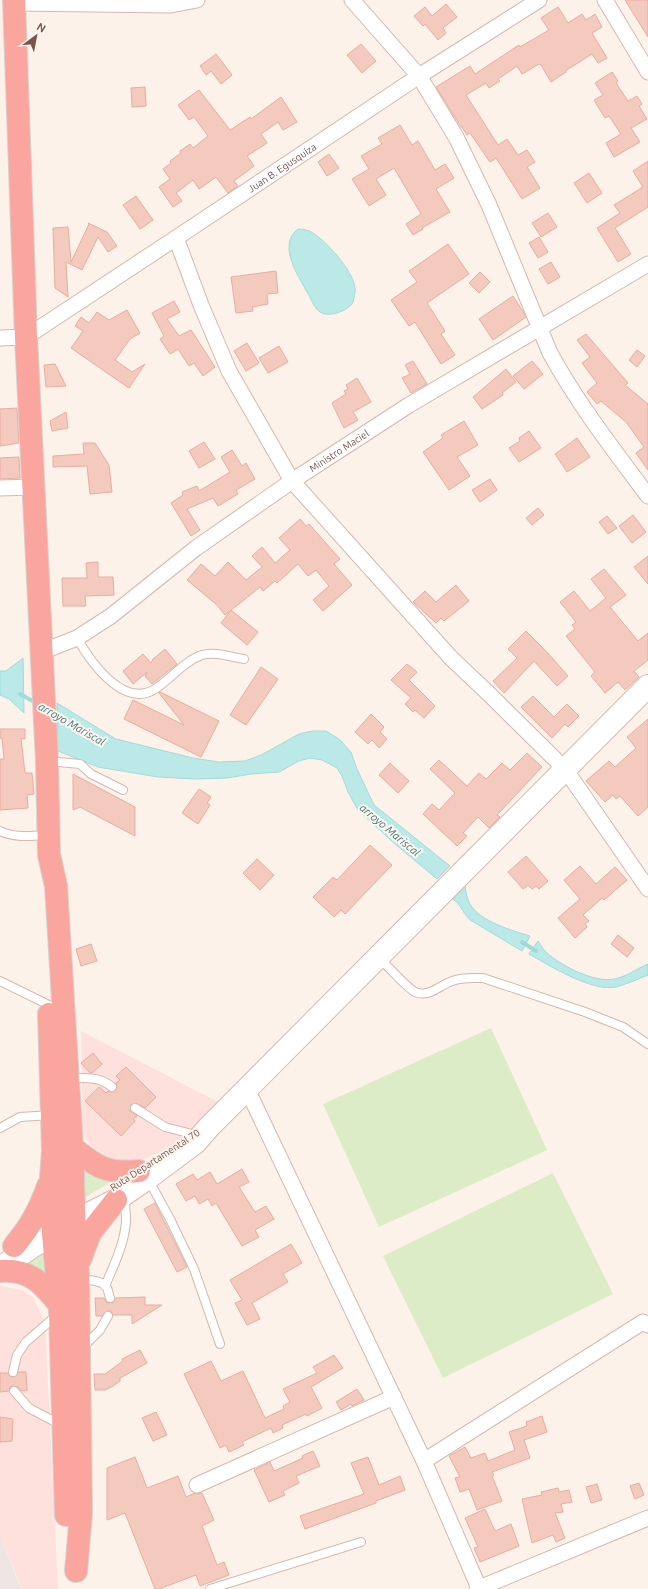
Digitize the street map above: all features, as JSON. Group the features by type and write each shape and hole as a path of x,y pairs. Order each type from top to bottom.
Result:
{"highway":[{"path":"14,2 26,337 44,728 47,761 49,845 56,886 72,1147 75,1241 78,1277 81,1513 76,1580"},
{"path":"49,845 44,885 53,1151 51,1178 53,1228 60,1308 66,1520 76,1580"},
{"path":"72,1147 88,1161 109,1171 143,1175"},
{"path":"7,1250 28,1230 39,1210 51,1178"},
{"path":"78,1277 80,1260 90,1233 120,1197"},
{"path":"0,1270 26,1274 44,1285 60,1308"}],"main road":[{"name":"Ruta Departamental 70","path":"75,1215 120,1197 143,1175 200,1130 247,1088 648,686"},
{"name":"Ruta Departamental 70","path":"7,1250 53,1228 75,1215 120,1183 143,1175"},
{"path":"0,1270 53,1228"}],"street":[{"path":"14,2 171,4 197,0"},
{"path":"352,0 419,76 456,137 489,205 550,353 566,382 590,418 648,496"},
{"name":"Juan B. Egusquiza","path":"26,337 419,76 539,0"},
{"path":"605,0 648,72"},
{"path":"176,238 200,305 229,371 292,481 451,658 565,769 648,890"},
{"name":"Ministro Maciel","path":"41,656 77,638 111,616 196,548 292,481 409,405 648,264"},
{"path":"0,338 26,337"},
{"path":"0,488 33,487"},
{"path":"247,1088 424,1461 478,1589 648,1518"},
{"path":"424,1461 643,1322 648,1325"},
{"path":"197,1484 394,1397"}],"lane":[{"path":"77,638 99,671 128,692 143,694 154,690 192,660 203,655 213,654 244,659"},
{"path":"47,761 80,764 91,774 123,790"},
{"path":"0,831 12,835 22,836 49,845"},
{"path":"378,957 414,992 422,994 428,993 452,981 467,978 483,978 586,1012 623,1028 648,1044"},
{"path":"0,981 49,1005"},
{"path":"68,1078 97,1079 106,1082 112,1087"},
{"path":"135,1108 165,1126 200,1130"},
{"path":"0,1128 20,1116 52,1115"},
{"path":"143,1175 170,1219 194,1269 220,1344"},
{"path":"105,1286 122,1243 126,1221 120,1197"},
{"path":"78,1277 107,1287 110,1298"},
{"path":"13,1372 17,1355 26,1342 60,1308"},
{"path":"79,1351 100,1330 108,1316"},
{"path":"14,1391 29,1408 64,1427"},
{"path":"210,1589 361,1542"}],"shaded area":[{"path":"81,1031 222,1104 181,1139 159,1153 136,1162 117,1164 98,1155 83,1134"},
{"path":"0,1286 22,1290 33,1297 45,1323 58,1589 22,1589 0,1535"},
{"path":"0,1535 21,1589 0,1589"}],"green space":[{"path":"491,1028 547,1150 379,1227 323,1104"},
{"path":"82,1165 114,1180 79,1201"},
{"path":"553,1173 613,1294 443,1378 383,1256"},
{"path":"49,1245 52,1289 13,1266"}],"water":[{"path":"298,229 304,229 319,237 333,251 347,268 352,277 355,286 353,302 343,311 333,314 324,314 314,305 295,269 289,251 289,243 292,236"},
{"path":"23,658 24,713 9,699 0,695 0,671 6,671"},
{"path":"57,703 116,739 193,758 219,762 245,761 261,755 299,734 312,731 326,731 339,739 351,752 357,769 374,805 450,866 437,879 395,844 358,810 337,768 322,760 310,758 299,761 279,772 251,774 227,778 195,779 158,777 98,767 58,751"},
{"path":"465,886 467,898 474,910 488,920 530,936 522,951 470,920 453,899"},
{"path":"538,941 544,950 553,958 588,976 606,980 614,979 648,964 648,975 616,987 606,988 595,986 571,977 529,954"}],"building":[{"path":"625,0 648,0 648,37"},
{"path":"446,4 457,17 443,28 446,33 438,40 425,24 423,26 414,16 425,7 432,16"},
{"path":"558,7 568,23 582,14 586,20 595,14 602,27 592,33 607,58 598,63 592,54 551,82 539,64 522,74 517,66 498,79 500,81 489,88 486,83 466,95 498,145 507,139 518,155 527,150 535,162 527,167 540,188 522,199 496,158 490,162 470,133 467,135 436,87 470,66 475,74 519,45 520,47 549,30 541,18"},
{"path":"361,44 376,61 362,73 347,55"},
{"path":"216,54 232,75 221,84 211,71 206,75 200,66"},
{"path":"612,72 618,81 616,83 628,101 637,96 642,104 639,106 647,119 631,128 640,142 614,157 606,143 621,134 609,116 605,118 594,100 603,95 595,83"},
{"path":"145,87 146,106 132,107 131,88"},
{"path":"199,90 230,130 250,117 251,119 281,97 297,122 283,130 278,122 261,134 267,143 247,156 254,166 234,181 238,186 228,193 216,177 199,189 193,180 176,193 182,201 173,207 159,187 170,179 163,169 171,163 170,161 181,153 180,151 190,144 193,148 208,136 194,117 189,120 178,105"},
{"path":"400,125 412,145 418,141 435,170 445,164 454,178 436,189 450,212 413,235 406,224 421,214 394,168 376,179 386,195 369,206 352,179 369,169 361,156 382,144 378,138"},
{"path":"329,154 339,168 327,176 318,162"},
{"path":"648,161 648,207 615,228 631,254 618,262 597,228 620,213 614,205 643,187 633,171"},
{"path":"589,173 602,193 587,203 574,183"},
{"path":"136,196 153,220 140,229 123,205"},
{"path":"548,213 557,227 541,237 532,223"},
{"path":"88,223 107,232 117,246 108,252 98,237 82,270 66,262 68,297 55,288 53,228 68,227 71,262 89,224"},
{"path":"539,237 548,252 538,258 529,243"},
{"path":"448,244 469,274 427,303 445,331 441,334 455,355 441,364 415,322 409,326 391,300 417,282 409,271"},
{"path":"551,262 560,277 548,284 539,269"},
{"path":"276,271 278,293 267,294 268,304 252,307 253,311 236,313 231,277"},
{"path":"480,272 490,282 479,293 469,283"},
{"path":"513,296 526,317 493,340 479,319"},
{"path":"174,301 180,312 167,319 179,336 191,330 215,367 203,376 194,363 189,366 178,349 170,354 160,339 164,336 152,313"},
{"path":"127,310 140,333 130,339 115,360 132,372 145,364 129,388 71,348 83,331 75,326 81,317 89,323 97,312 109,320"},
{"path":"586,334 628,383 625,385 648,404 648,470 636,453 644,447 626,422 601,401 597,404 587,392 597,383 582,363 590,357 577,340"},
{"path":"247,343 259,363 246,371 234,351"},
{"path":"279,346 288,362 268,373 259,358"},
{"path":"637,350 645,356 637,367 629,360"},
{"path":"413,361 427,384 411,393 402,378 410,374 405,365"},
{"path":"532,361 543,374 524,389 513,376"},
{"path":"55,364 66,386 46,387 44,365"},
{"path":"506,369 516,382 502,393 503,395 482,409 473,397"},
{"path":"357,378 371,402 353,412 358,420 344,428 332,403 346,394 344,391 348,389 346,385"},
{"path":"17,408 19,443 0,446 0,409"},
{"path":"66,412 68,428 52,431 50,421"},
{"path":"464,421 478,445 457,457 470,476 449,490 423,452 443,438 441,435"},
{"path":"529,431 541,448 519,462 509,448 520,441 519,438"},
{"path":"577,438 590,457 567,472 555,454"},
{"path":"204,442 215,459 199,468 189,451"},
{"path":"83,443 95,443 109,465 112,492 90,494 87,466 53,467 53,456 84,454"},
{"path":"232,450 242,466 246,463 255,479 236,490 238,494 218,506 213,498 187,509 200,530 191,536 171,503 183,495 182,492 197,486 199,491 230,472 221,457"},
{"path":"19,457 20,478 0,479 0,458"},
{"path":"490,479 497,490 480,502 472,490"},
{"path":"538,508 544,515 532,525 526,518"},
{"path":"633,515 646,532 632,543 619,526"},
{"path":"607,516 617,528 608,534 599,522"},
{"path":"300,519 306,526 309,524 340,559 334,564 352,585 323,611 313,600 329,586 316,570 308,576 298,564 277,583 275,581 263,591 260,587 225,615 217,605 187,580 201,564 215,576 228,562 246,580 262,567 252,556 262,547 275,563 290,550 279,538"},
{"path":"648,556 648,584 634,567"},
{"path":"98,562 98,577 113,577 114,595 85,596 86,606 63,606 62,578 87,578 86,563"},
{"path":"604,569 626,595 610,607 638,641 648,633 648,660 634,671 639,677 625,690 618,682 605,693 591,676 595,672 566,636 575,629 572,625 576,622 560,602 574,591 590,611 606,598 591,579"},
{"path":"456,585 469,601 444,621 441,618 436,623 413,602 425,591 436,602"},
{"path":"231,610 258,632 247,645 221,623"},
{"path":"526,631 568,676 557,686 534,661 504,693 493,681 517,658 508,649"},
{"path":"165,649 177,664 152,684 145,676 147,672 133,684 123,671 143,654 151,663 153,659"},
{"path":"407,664 417,672 409,680 435,706 424,718 415,710 413,712 405,704 411,698 391,680"},
{"path":"261,667 278,679 246,725 230,715"},
{"path":"160,692 219,721 201,757 124,719 133,700 184,725 159,693"},
{"path":"533,696 554,717 567,704 579,716 568,727 565,724 552,738 521,707"},
{"path":"371,714 384,727 380,732 387,739 379,748 372,740 368,744 355,732"},
{"path":"648,719 648,807 638,816 620,796 616,799 613,795 605,802 586,781 609,761 615,767 636,748 627,737"},
{"path":"0,729 25,729 25,739 21,738 25,773 32,773 34,794 27,795 28,808 0,810 0,759 4,759"},
{"path":"527,753 542,767 497,815 500,817 489,828 478,817 463,833 467,836 457,846 423,814 432,804 439,810 455,793 430,769 439,760 467,786 479,773 486,779 502,763 510,770"},
{"path":"390,763 409,781 398,793 379,775"},
{"path":"73,774 135,807 135,836 80,807 73,810"},
{"path":"199,789 211,797 207,803 210,805 198,824 182,813"},
{"path":"370,845 392,865 345,914 341,910 334,917 313,897 333,877 337,880"},
{"path":"526,856 548,881 539,889 536,886 532,889 528,885 523,889 508,872"},
{"path":"257,859 274,875 260,890 243,873"},
{"path":"580,866 596,884 615,867 627,880 604,900 602,898 583,915 589,921 585,924 587,927 575,938 558,918 580,899 564,880"},
{"path":"618,935 634,948 627,957 611,944"},
{"path":"91,944 97,961 81,966 76,949"},
{"path":"93,1053 102,1064 90,1073 81,1063"},
{"path":"126,1067 156,1097 145,1108 136,1103 131,1105 130,1111 137,1116 133,1119 135,1121 121,1136 85,1101 99,1087 106,1093 108,1091 112,1092 116,1090 116,1083 120,1080 116,1076"},
{"path":"242,1169 249,1182 239,1187 255,1212 266,1206 274,1219 255,1230 259,1237 242,1246 216,1203 212,1206 208,1199 199,1204 195,1196 186,1201 176,1184 193,1174 197,1180 210,1172 217,1184"},
{"path":"155,1203 187,1267 177,1272 144,1209"},
{"path":"291,1244 302,1263 283,1274 288,1282 252,1303 260,1319 247,1325 235,1303 242,1300 230,1280"},
{"path":"145,1297 145,1305 162,1305 132,1324 132,1315 113,1315 111,1311 108,1311 102,1316 96,1316 95,1298 104,1298 106,1302 109,1303 114,1302 115,1298"},
{"path":"140,1350 147,1363 120,1378 120,1381 113,1386 105,1390 95,1390 94,1374 105,1374 123,1361 122,1359"},
{"path":"334,1355 343,1368 311,1387 322,1408 307,1416 306,1414 282,1425 283,1428 273,1433 271,1428 242,1442 244,1445 229,1452 226,1445 220,1448 184,1374 211,1361 221,1381 243,1371 265,1418 284,1409 283,1406 290,1402 283,1389 317,1373 313,1367"},
{"path":"19,1372 26,1372 27,1390 21,1391 18,1387 13,1386 10,1387 9,1391 0,1392 0,1373 8,1373 10,1376 14,1377"},
{"path":"357,1389 364,1400 352,1406 351,1404 341,1410 336,1402"},
{"path":"156,1412 167,1435 153,1441 142,1418"},
{"path":"542,1416 547,1432 524,1440 530,1458 492,1472 494,1475 492,1476 502,1501 477,1510 469,1489 460,1492 455,1478 460,1477 449,1456 465,1447 471,1458 485,1453 488,1461 515,1450 509,1432 527,1426 526,1422"},
{"path":"0,1417 13,1419 12,1441 0,1442"},
{"path":"313,1451 320,1466 296,1476 299,1483 283,1491 285,1495 269,1502 254,1470 270,1462 274,1471 303,1458 302,1456"},
{"path":"135,1457 147,1488 178,1476 186,1497 195,1493 202,1493 214,1520 202,1526 217,1565 224,1562 229,1575 200,1586 196,1575 159,1589 155,1589 125,1513 107,1520 107,1468"},
{"path":"368,1457 379,1485 400,1476 405,1490 376,1501 376,1503 305,1529 300,1516 364,1494 351,1463"},
{"path":"639,1483 644,1495 635,1499 630,1486"},
{"path":"597,1484 602,1500 591,1503 586,1487"},
{"path":"558,1488 559,1492 569,1490 572,1502 561,1504 563,1512 555,1513 565,1538 556,1542 553,1535 532,1543 522,1499 542,1495 541,1492"},
{"path":"485,1509 495,1531 511,1524 519,1546 480,1562 474,1548 478,1547 465,1518"}],"waterway":[{"name":"arroyo Mariscal","path":"20,694 36,703"},
{"name":"arroyo Mariscal","path":"522,942 536,951"}]}
